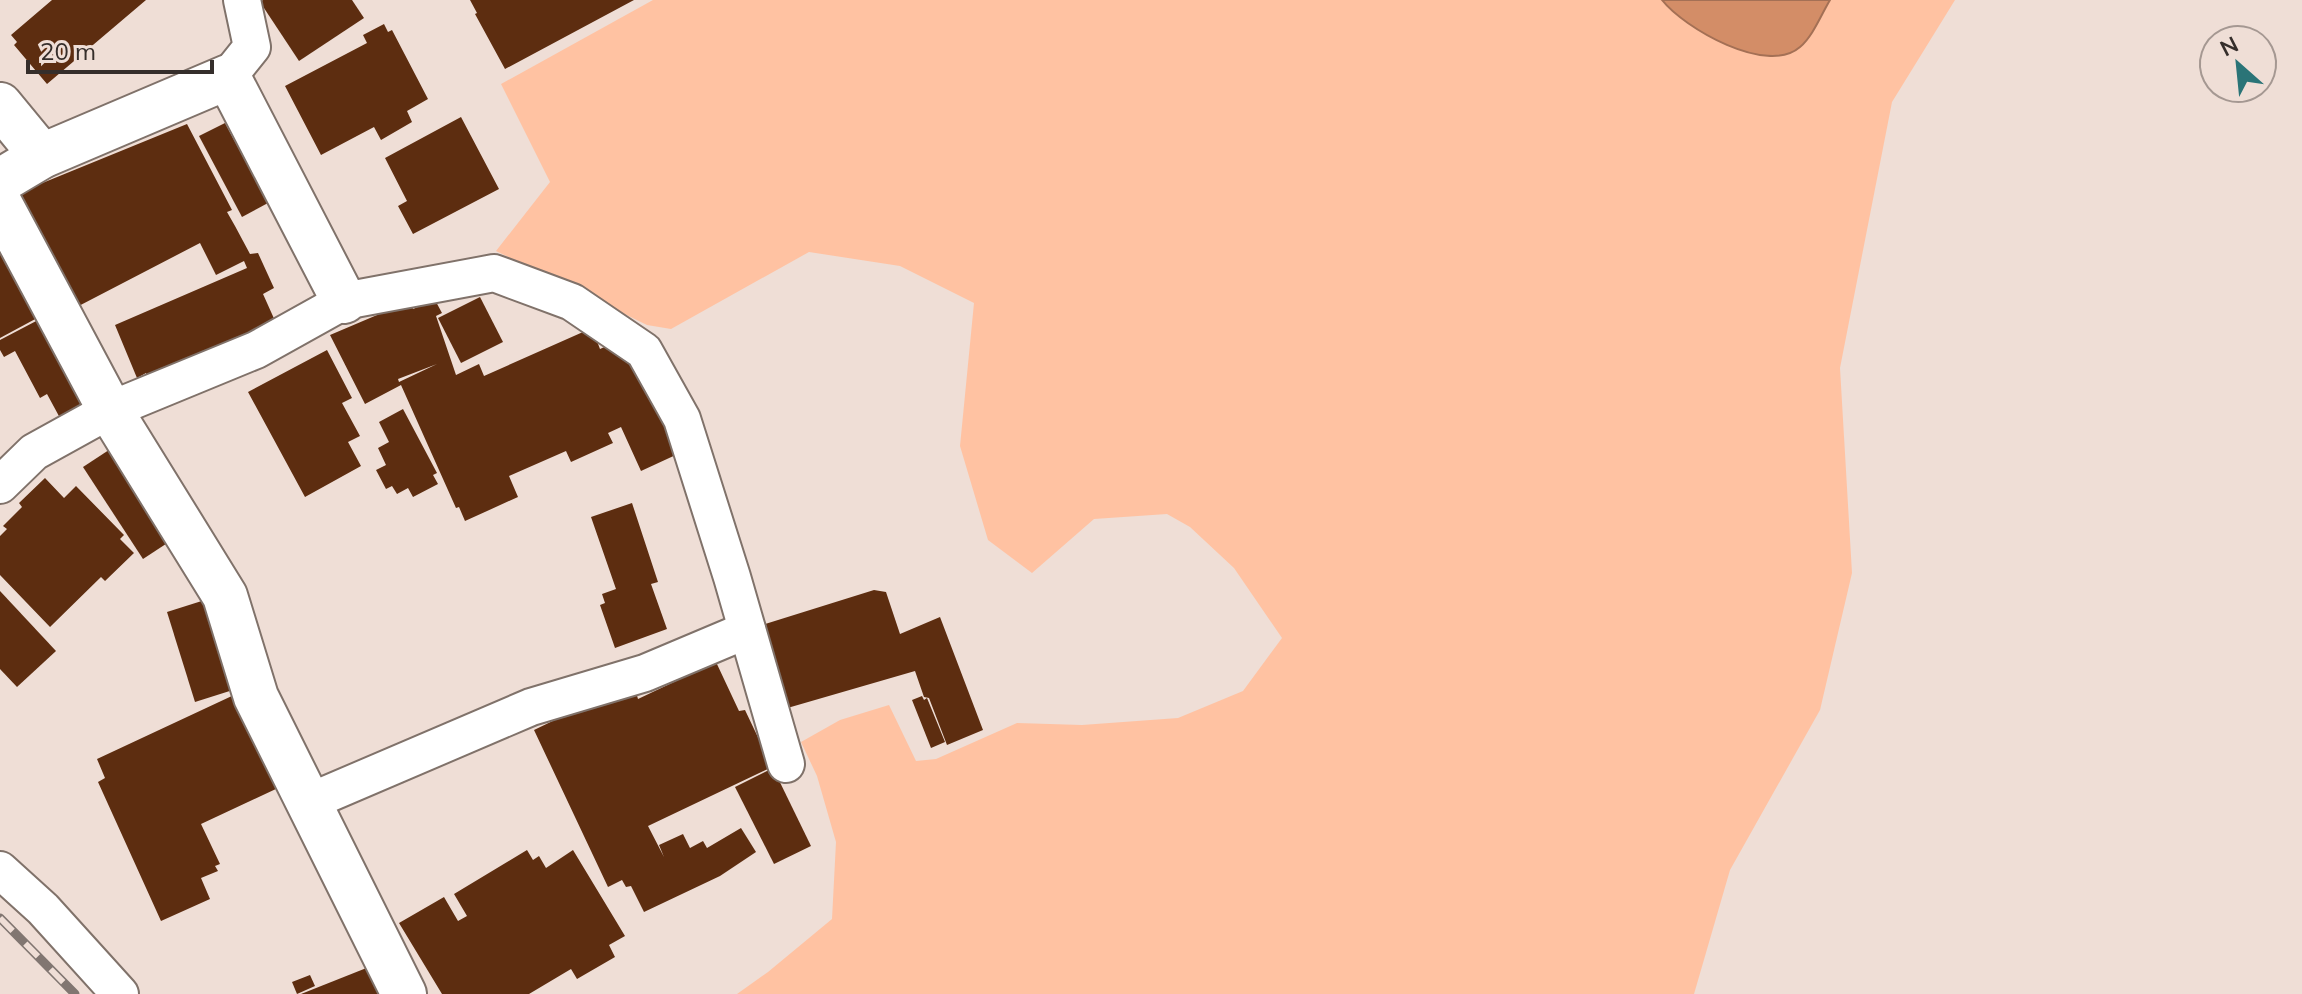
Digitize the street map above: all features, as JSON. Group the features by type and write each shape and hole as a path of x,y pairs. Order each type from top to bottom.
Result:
{"street":[{"path":"0,181 42,156 228,77 344,301"},
{"path":"0,105 42,156"},
{"path":"0,204 110,410 225,596 256,697 404,994"}],"lane":[{"path":"228,77 252,47 242,0"},
{"path":"0,485 34,452 110,410 256,350 344,301 494,273 572,302 644,351 682,419 786,764"},
{"path":"309,802 531,707 645,673 747,630"},
{"path":"0,870 43,909 120,994"}],"shaded area":[{"path":"653,0 1955,0 1892,102 1840,368 1852,573 1820,710 1730,870 1694,994 737,994 832,919 836,842 817,776 801,742 840,720 889,705 916,761 936,759 1017,723 1082,725 1178,718 1243,691 1282,638 1234,568 1190,527 1167,514 1094,519 1032,573 988,540 960,446 974,303 900,266 809,252 671,329 647,325 496,251 550,182 501,84"},
{"path":"1662,0 1830,0 1800,47 1785,54 1768,56 1727,45 1707,35"}],"building":[{"path":"52,0 146,0 47,84 14,45 17,42 11,35"},
{"path":"352,0 364,18 299,61 260,2"},
{"path":"470,0 634,0 505,69"},
{"path":"384,24 388,32 392,30 428,99 407,111 412,122 381,140 374,127 321,155 285,86 367,43 363,35"},
{"path":"461,117 499,189 413,234 398,206 407,201 385,158"},
{"path":"225,123 268,203 242,217 199,136"},
{"path":"187,124 232,210 227,212 250,254 258,253 274,288 263,294 276,323 147,378 146,373 137,378 115,325 247,268 244,261 216,275 200,243 71,310 13,195"},
{"path":"0,242 39,317 0,338"},
{"path":"480,297 503,342 461,363 438,318"},
{"path":"435,300 442,313 436,316 456,375 479,364 484,376 592,328 600,349 611,344 650,386 680,453 641,471 621,427 608,433 613,443 571,462 566,451 509,476 518,497 465,521 459,507 456,508 401,385 365,404 330,335 410,301 413,309","holes":["437,364 399,382 398,379"]},
{"path":"40,319 88,407 60,418 47,394 40,398 15,351 4,357 0,350 0,340"},
{"path":"327,350 352,398 342,403 360,436 348,442 361,466 305,497 248,392"},
{"path":"403,409 437,473 433,475 438,484 413,497 408,488 397,494 392,486 386,489 376,470 386,465 378,448 389,442 379,422"},
{"path":"115,446 175,538 143,559 83,467"},
{"path":"45,478 64,498 76,486 124,535 120,539 134,553 105,581 101,577 50,627 0,575 0,536 7,529 3,526 22,507 19,503"},
{"path":"632,503 658,582 651,584 667,629 615,648 600,605 605,603 602,594 616,589 591,517"},
{"path":"874,590 886,592 900,634 940,617 983,730 947,745 915,671 784,709 759,626"},
{"path":"0,591 56,651 17,687 0,669"},
{"path":"208,599 236,689 195,702 167,612"},
{"path":"716,662 739,711 745,710 772,767 648,826 664,857 659,845 683,834 690,848 703,841 707,848 741,828 756,852 720,876 644,912 631,886 626,887 622,880 608,887 534,730 592,702 595,708 635,689 638,699"},
{"path":"234,695 278,788 201,824 220,864 215,866 218,871 201,878 210,899 161,921 98,782 105,778 97,759"},
{"path":"922,696 924,700 927,698 945,742 931,748 912,700"},
{"path":"773,768 811,846 774,864 735,787"},
{"path":"527,850 533,860 539,856 546,868 573,850 625,936 609,945 615,957 577,979 571,969 529,994 442,994 399,923 444,897 458,921 467,916 454,894"},
{"path":"374,965 386,994 301,994"},
{"path":"310,975 315,986 297,994 292,982"}],"railway":[{"path":"0,918 75,994"}]}
